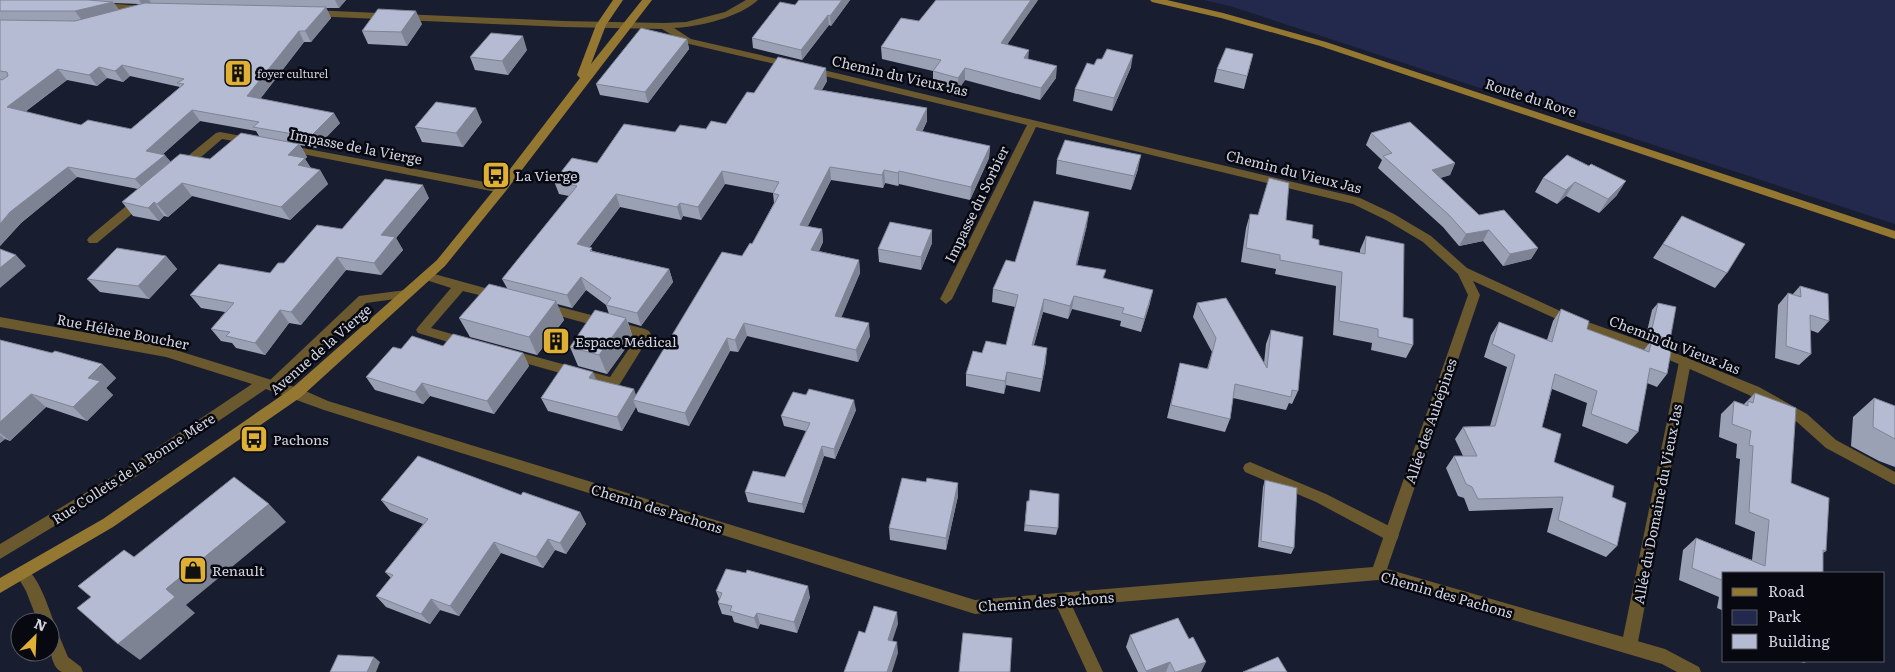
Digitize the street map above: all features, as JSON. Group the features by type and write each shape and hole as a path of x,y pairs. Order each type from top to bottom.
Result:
{"street":[{"path":"133,8 143,0"},
{"path":"578,87 601,25 618,0"},
{"name":"Avenue de la Vierge","path":"0,586 108,523 296,393 441,263 501,189 647,0"},
{"path":"301,12 564,24 664,26 686,25 728,14 753,0"},
{"name":"Route du Rove","path":"1155,0 1223,16 1323,44 1895,235"},
{"path":"94,6 152,9 117,18"},
{"name":"Chemin du Vieux Jas","path":"664,26 688,41 1356,201 1390,217 1428,239 1463,271 1567,319 1685,362 1754,391 1802,418 1831,444 1895,479"},
{"name":"Impasse du Sorbier","path":"946,299 1033,123"},
{"name":"Impasse de la Vierge","path":"175,172 220,135 501,189"},
{"path":"93,240 153,191"},
{"name":"Allée des Aubépines","path":"1378,573 1474,295 1463,271"},
{"path":"426,276 516,300"},
{"path":"460,286 422,330 479,346"},
{"name":"Rue Collets de la Bonne Mère","path":"0,552 132,472 269,384 363,299 406,294"},
{"path":"498,351 612,383 645,334 534,305"},
{"name":"Rue Hélène Boucher","path":"0,322 166,352 296,393"},
{"name":"Allée du Domaine du Vieux Jas","path":"1629,647 1685,362"},
{"name":"Chemin des Pachons","path":"296,393 324,405 975,607 1378,573 1665,657 1693,672"},
{"path":"1250,468 1322,498 1392,535"},
{"path":"23,574 32,587 42,612"},
{"path":"1062,601 1095,672"},
{"path":"60,657 62,662 75,672"}],"green space":[{"path":"1204,0 1895,0 1895,224 1233,7"}],"building":[{"path":"0,0 88,0 113,2 75,11 0,11"},
{"path":"799,0 842,0 801,50 752,38 780,2 795,5"},
{"path":"936,0 1031,0 1001,43 1029,50 1024,58 1057,66 1041,88 965,68 958,78 933,71 941,60 881,47 901,18 919,21"},
{"path":"145,3 326,7 305,31 299,31 247,96 334,113 310,137 253,127 259,122 192,110 146,151 165,155 135,179 68,167 10,212 0,224 0,79 2,80 8,76 7,72 0,71 0,20 75,21","holes":["122,65 184,79 177,83 184,84 131,129 88,120 81,125 7,107 58,69 89,75 99,67 115,71"]},
{"path":"378,9 416,11 401,32 362,31"},
{"path":"641,28 687,39 645,92 596,84"},
{"path":"491,33 523,36 502,61 470,57"},
{"path":"1226,48 1253,54 1247,76 1217,69"},
{"path":"1107,49 1133,55 1114,98 1075,89 1087,63 1094,65 1097,59 1102,59"},
{"path":"778,57 826,68 814,89 927,108 916,130 990,146 971,187 899,171 898,173 884,170 882,175 830,167 800,225 822,229 811,250 859,260 835,316 869,323 856,350 744,323 735,340 727,338 685,413 633,400 722,252 742,256 750,243 752,244 779,195 773,193 779,182 722,171 698,207 680,203 677,207 616,194 577,244 592,248 590,251 669,269 637,313 606,305 611,298 581,277 567,295 502,279 577,186 554,181 572,158 597,163 624,124 675,132 680,125 706,129 711,121 726,124 747,92 754,93"},
{"path":"436,102 476,108 456,133 415,127"},
{"path":"1410,122 1455,163 1432,170 1479,215 1504,210 1538,248 1510,254 1489,230 1466,234 1449,215 1383,156 1392,153 1371,133"},
{"path":"241,133 299,144 288,155 305,158 298,165 320,170 281,207 182,183 157,204 154,202 148,208 122,202 180,154 210,159"},
{"path":"1065,140 1141,155 1134,176 1057,160"},
{"path":"1567,155 1626,181 1608,199 1575,182 1566,190 1543,178"},
{"path":"1269,178 1289,183 1286,220 1313,225 1312,238 1319,240 1319,245 1365,254 1366,236 1404,244 1403,317 1413,319 1413,345 1378,337 1378,329 1339,321 1342,272 1280,260 1280,255 1246,248 1250,214 1258,215"},
{"path":"385,179 423,185 381,235 395,237 374,263 337,257 291,312 280,310 255,343 226,336 230,332 211,329 234,303 190,295 219,264 270,273 278,263 284,263 317,225 342,229"},
{"path":"1034,201 1089,212 1076,265 1106,270 1103,278 1153,290 1144,319 1122,313 1124,308 1074,296 1070,306 1044,299 1032,345 1047,348 1042,379 1007,372 1005,381 966,374 973,351 982,353 986,341 1006,345 1018,295 993,289 1006,260 1015,262"},
{"path":"1682,216 1745,244 1727,273 1663,244"},
{"path":"890,222 932,230 921,257 878,249"},
{"path":"117,248 166,256 138,286 87,279"},
{"path":"0,249 16,255 0,268"},
{"path":"489,284 556,301 529,337 459,318"},
{"path":"1800,286 1828,294 1829,321 1810,315 1811,354 1786,346 1788,293 1801,297"},
{"path":"1226,298 1267,368 1271,330 1303,337 1298,391 1292,390 1291,397 1235,384 1230,419 1171,405 1180,363 1208,369 1216,338 1197,303"},
{"path":"1658,303 1676,307 1670,340 1651,333"},
{"path":"1561,309 1589,321 1587,329 1649,352 1652,339 1672,346 1667,374 1650,368 1638,432 1591,414 1597,391 1555,374 1542,427 1561,434 1554,462 1614,486 1612,497 1626,503 1617,546 1558,520 1563,497 1478,499 1472,487 1466,484 1454,456 1477,456 1463,427 1495,426 1515,355 1492,344 1499,322 1552,342"},
{"path":"595,310 626,318 599,355 570,347"},
{"path":"453,334 523,353 487,401 422,383 415,392 366,377 393,347 401,349 412,336 443,346"},
{"path":"0,340 52,353 55,351 102,364 88,378 100,381 73,407 31,394 0,422"},
{"path":"564,364 593,372 589,378 634,389 617,417 541,398"},
{"path":"809,389 854,400 834,449 822,446 802,504 745,492 753,471 785,477 810,423 781,416 793,392 806,395"},
{"path":"1755,393 1796,408 1791,483 1829,498 1826,551 1823,550 1823,572 1722,572 1722,580 1692,568 1696,538 1765,566 1769,520 1749,512 1753,446 1749,445 1751,431 1732,424 1734,401 1748,406 1748,401 1753,403"},
{"path":"1874,398 1895,406 1895,439 1873,427"},
{"path":"418,456 521,495 523,492 580,512 560,543 548,539 536,557 494,542 450,606 431,599 421,614 376,596 393,575 385,572 428,519 381,500"},
{"path":"234,477 269,504 166,589 175,597 118,644 77,608 91,597 78,586 124,550 134,557"},
{"path":"902,478 926,482 927,478 958,483 946,538 889,528"},
{"path":"1265,480 1297,488 1294,548 1261,541"},
{"path":"1030,490 1059,494 1058,528 1025,525"},
{"path":"726,569 746,573 747,570 808,586 794,622 757,613 754,618 730,611 732,606 718,603 722,593 716,591"},
{"path":"874,606 897,612 888,640 897,642 887,672 844,672 859,631 865,633"},
{"path":"1178,618 1189,639 1193,637 1206,662 1176,672 1170,662 1146,671 1130,635"},
{"path":"963,633 1012,638 1010,672 959,672"},
{"path":"338,655 374,657 367,672 330,672"},
{"path":"1278,657 1287,672 1243,672"}],"place":[{"name":"foyer culturel","path":"238,73"},
{"name":"La Vierge","path":"496,175"},
{"name":"Espace Médical","path":"556,341"},
{"name":"Pachons","path":"254,439"},
{"name":"Renault","path":"193,570"}]}
